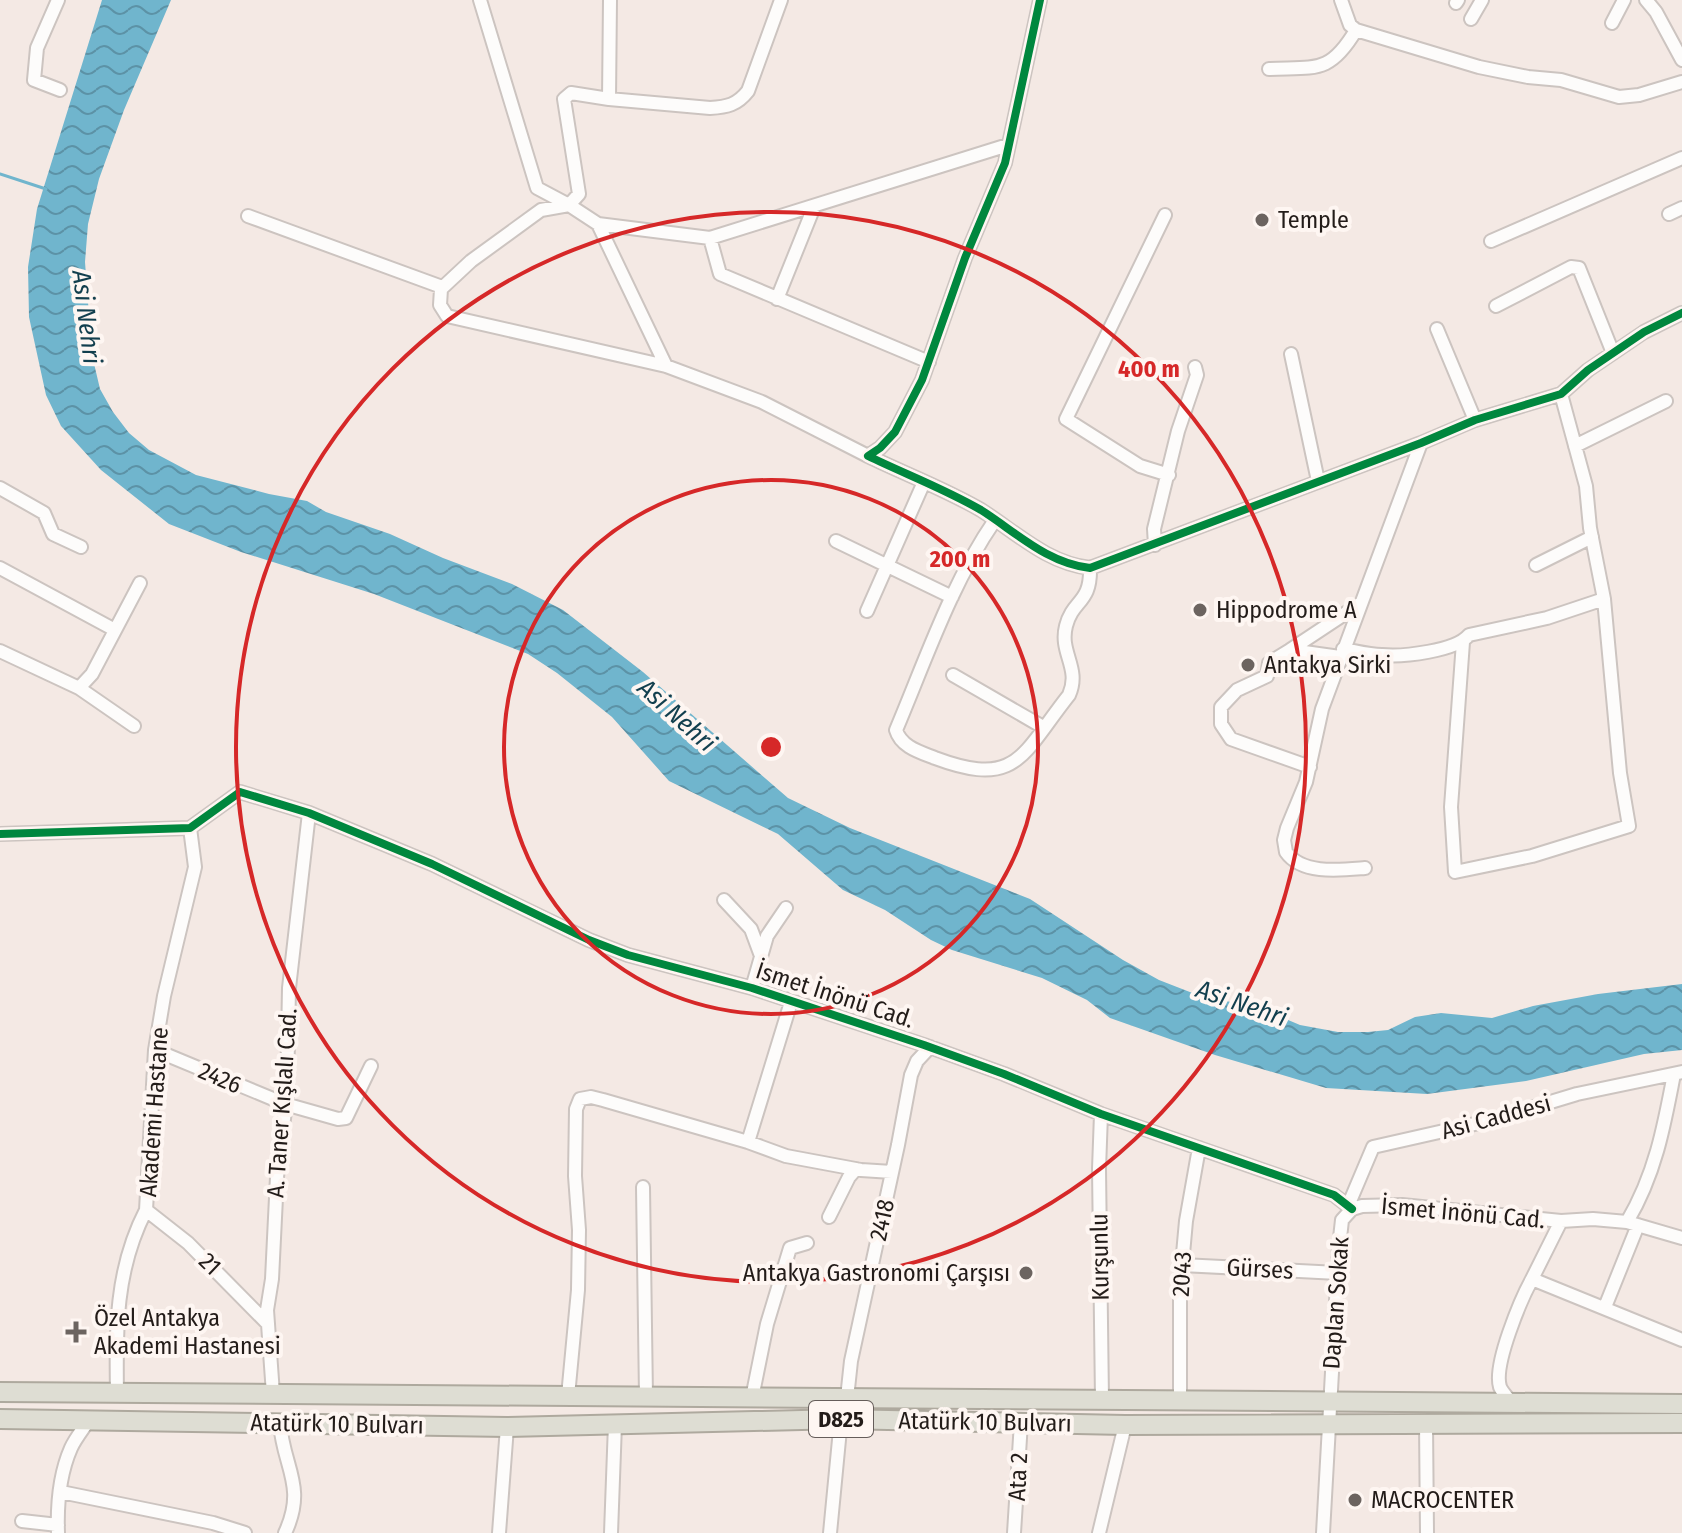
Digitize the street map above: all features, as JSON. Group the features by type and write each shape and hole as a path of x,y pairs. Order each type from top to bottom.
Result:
{"highway":[{"name":"Atatürk 10 Bulvarı","path":"0,1392 1682,1404"},
{"name":"Atatürk 10 Bulvarı","path":"0,1419 507,1427 841,1419 1125,1425 1682,1423"}],"street":[{"path":"58,0 37,48 34,80 60,90"},
{"path":"480,0 537,188 598,224 666,366"},
{"path":"609,99 610,0"},
{"path":"781,0 748,91 740,102 710,108 571,93 564,99 579,194 569,205 541,210 471,261 442,287 439,303 447,316 666,366 762,402 981,510 1042,553 1069,566 1090,568 1475,420 1561,394 1588,370 1644,332 1682,313"},
{"path":"868,456 895,432 929,362 965,258 1005,163 1040,0"},
{"path":"1341,0 1350,25 1356,30 1479,67 1561,80 1619,97 1639,95 1682,82"},
{"path":"1471,19 1482,0"},
{"path":"1612,23 1624,0"},
{"path":"1646,0 1656,12 1682,60"},
{"path":"1269,69 1330,64 1341,55 1356,30"},
{"path":"598,224 710,238 1008,145"},
{"path":"1491,241 1682,158"},
{"path":"777,299 814,207"},
{"path":"1669,214 1682,208"},
{"path":"1165,215 1066,419 1140,466 1169,475"},
{"path":"248,216 442,287"},
{"path":"710,238 720,274 929,362"},
{"path":"1496,306 1571,267 1579,268 1613,353"},
{"path":"1437,329 1475,420"},
{"path":"1291,354 1318,481"},
{"path":"1155,545 1154,529 1178,431 1197,375 1195,367"},
{"path":"1463,642 1451,807 1455,872 1532,856 1629,826 1620,773 1604,599 1586,486 1561,394"},
{"path":"1575,446 1666,401"},
{"path":"1365,868 1322,869 1294,860 1286,852 1284,840 1310,767 1322,709 1341,653 1421,443"},
{"path":"867,611 924,482"},
{"path":"0,488 44,513 53,534 81,547"},
{"path":"995,520 952,597 896,730 905,745 974,770 988,771 1013,763 1069,695 1075,682 1067,654 1066,627 1070,616 1088,594 1090,568"},
{"path":"1536,565 1592,537"},
{"path":"836,541 952,597"},
{"path":"0,568 115,630"},
{"path":"79,688 92,674 140,583"},
{"path":"1290,650 1383,656 1450,648 1469,635 1547,618 1604,599"},
{"path":"1310,767 1231,739 1221,724 1221,707 1237,690 1267,676 1269,663 1361,603"},
{"path":"0,651 79,688 134,726"},
{"path":"953,675 1043,727"},
{"name":"İsmet İnönü Cad.","path":"190,828 240,792 309,813 432,864 589,940 628,955 752,988 930,1047 1101,1114 1334,1195 1350,1208 1402,1205 1561,1221 1593,1219 1632,1223 1682,1238"},
{"name":"A. Taner Kışlalı Cad.","path":"273,1394 268,1324 285,1104 289,988 309,813"},
{"path":"0,834 190,828"},
{"name":"Akademi Hastane","path":"117,1394 116,1315 134,1233 146,1210 155,1050 164,996 195,867 190,828"},
{"path":"724,900 751,929 761,956"},
{"path":"752,988 767,936 786,908"},
{"path":"748,1142 791,1002"},
{"name":"2418","path":"847,1398 851,1361 911,1075 917,1061 930,1047"},
{"name":"2426","path":"155,1050 285,1104 338,1119 346,1118 371,1066"},
{"path":"1605,1307 1663,1132 1678,1073"},
{"name":"Asi Caddesi","path":"1350,1208 1373,1147 1488,1121 1577,1094 1678,1073"},
{"path":"568,1396 578,1290 579,1230 575,1176 576,1109 580,1099 591,1097 786,1156 856,1169 892,1172"},
{"name":"Kurşunlu","path":"1101,1114 1102,1399"},
{"name":"2043","path":"1180,1400 1182,1265 1199,1148"},
{"path":"829,1217 856,1169"},
{"path":"643,1187 646,1396"},
{"name":"Daplan Sokak","path":"1323,1533 1342,1220 1350,1208"},
{"name":"21","path":"146,1210 188,1243 268,1324"},
{"path":"1511,1402 1500,1386 1500,1363 1524,1293 1561,1221"},
{"path":"752,1398 767,1324 790,1248 807,1243"},
{"name":"Gürses","path":"1182,1265 1338,1273"},
{"path":"1532,1279 1682,1340"},
{"path":"830,1533 841,1419"},
{"path":"22,1521 58,1529 61,1492 71,1448 89,1420"},
{"name":"Ata 2","path":"1014,1533 1021,1422"},
{"path":"280,1423 282,1446 294,1479 294,1502 285,1533"},
{"path":"1426,1423 1427,1533"},
{"path":"611,1533 615,1424"},
{"path":"1099,1533 1125,1425"},
{"path":"499,1533 507,1427"},
{"path":"61,1492 213,1523 245,1533"}],"water":[{"name":"Asi Nehri","path":"102,0 171,0 124,110 99,179 88,224 85,262 92,355 100,389 129,433 149,450 196,475 307,501 326,512 390,534 512,584 563,610 643,672 788,798 850,828 1030,899 1159,980 1195,994 1262,1009 1300,1025 1338,1032 1388,1030 1415,1017 1441,1013 1492,1018 1533,1006 1598,994 1682,984 1682,1050 1644,1054 1526,1081 1427,1094 1326,1088 1215,1055 1110,1018 1087,1000 1042,978 952,950 885,910 843,890 778,834 669,781 612,717 528,654 374,594 241,552 169,524 101,470 61,426 46,395 29,317 28,267 37,209"}],"waterway":[{"path":"0,174 46,189"}],"cycle path":[{"path":"1040,0 1005,163 965,258 922,380 895,432 868,456 967,502 1046,554 1090,568 1475,420 1561,394 1588,370 1644,332 1682,313"},
{"path":"0,834 190,828 240,792 309,813 432,864 589,940 628,955 752,988 924,1045 1101,1114 1334,1195 1352,1209"}],"place":[{"name":"Temple","path":"1262,220"},
{"name":"Hippodrome A","path":"1200,610"},
{"name":"Antakya Sirki","path":"1248,665"},
{"name":"Antakya Gastronomi Çarşısı","path":"1026,1273"},
{"name":"Özel Antakya Akademi Hastanesi","path":"76,1332"},
{"name":"MACROCENTER","path":"1355,1500"}]}
